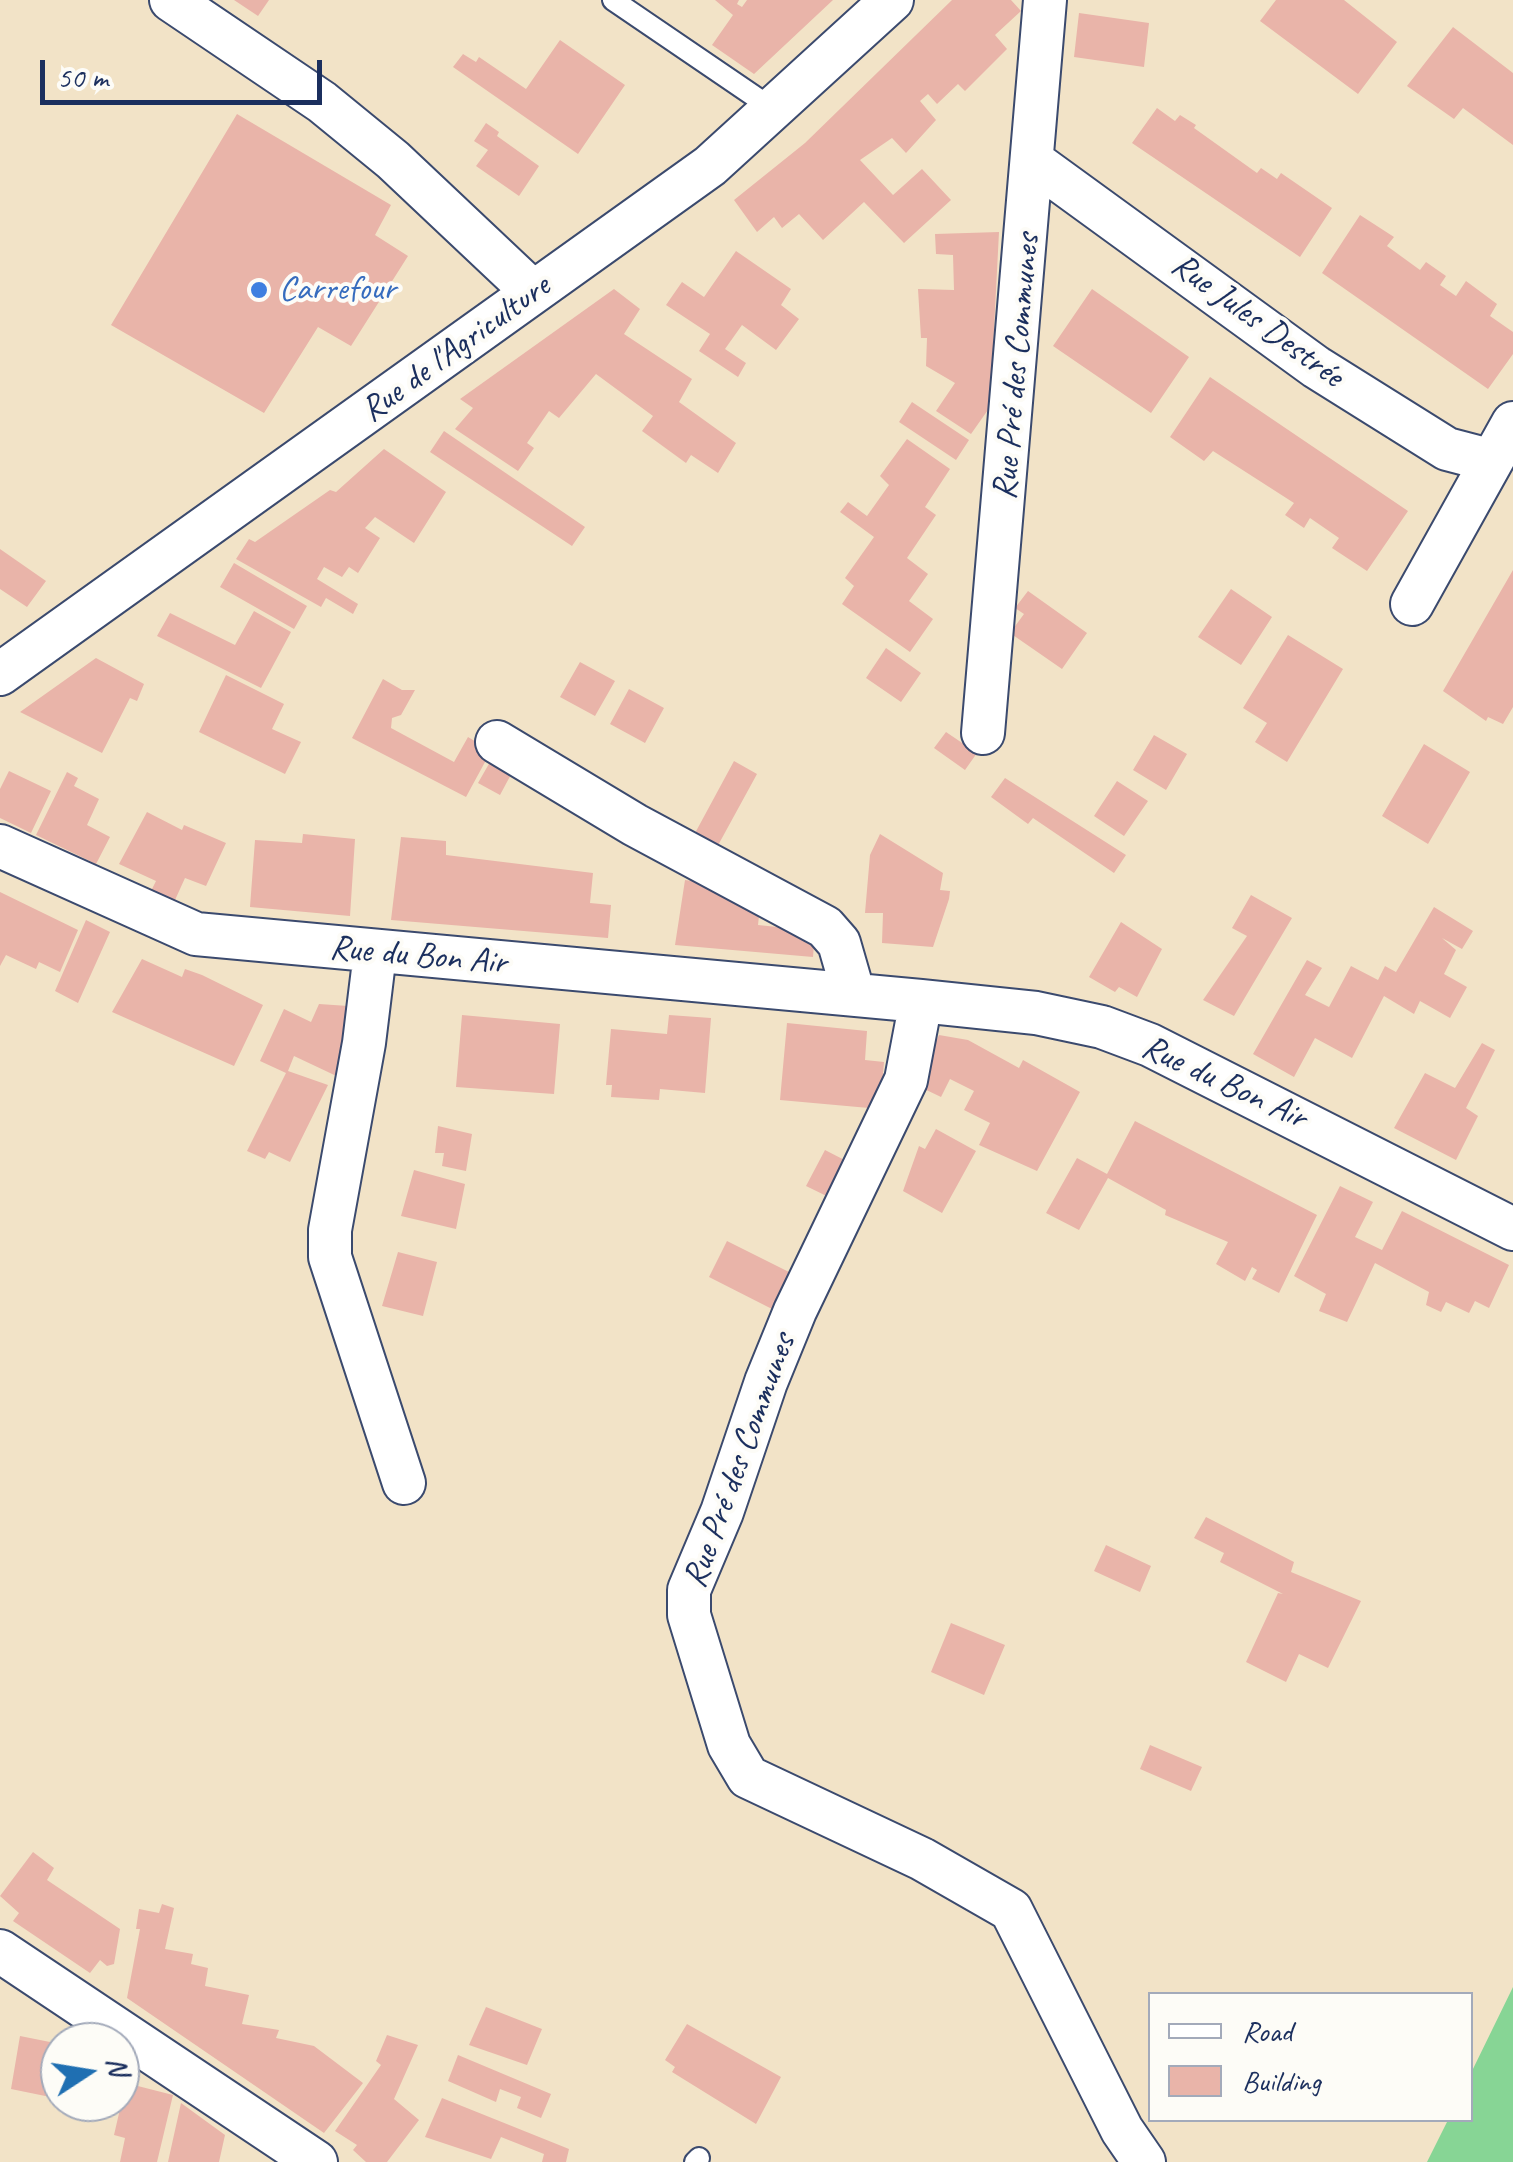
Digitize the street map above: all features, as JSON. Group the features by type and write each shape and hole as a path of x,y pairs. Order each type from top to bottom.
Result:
{"street":[{"path":"171,0 322,102 393,160 532,292"},
{"name":"Rue de l'Agriculture","path":"0,674 710,166 776,110 892,0"},
{"name":"Rue Pré des Communes","path":"983,733 1046,0"},
{"name":"Rue Jules Destrée","path":"1034,162 1316,366 1447,449 1489,460"},
{"path":"1412,604 1513,423"},
{"path":"497,742 635,825 825,926 839,942 854,995"},
{"name":"Rue du Bon Air","path":"0,846 196,934 1036,1013 1134,1039 1226,1081 1513,1229"},
{"path":"375,953 330,1230 330,1257 404,1483"},
{"name":"Rue Pré des Communes","path":"921,1001 906,1080 788,1329 689,1590 689,1615 729,1746 748,1777 922,1859 1011,1910 1122,2130 1144,2162"},
{"path":"0,1951 316,2162"}],"lane":[{"path":"613,0 776,110"}],"green space":[{"path":"1513,1987 1513,2162 1427,2162 1447,2122 1473,2122 1473,2069"}],"building":[{"path":"234,0 269,0 258,16"},
{"path":"715,0 739,0 737,4 742,7 747,0 833,0 754,74 712,45 733,15"},
{"path":"952,0 1011,0 1021,11 995,35 1007,49 965,91 958,84 937,104 928,94 920,101 936,120 906,153 892,138 860,160 893,195 922,169 951,200 904,243 864,202 823,240 799,214 782,228 774,217 757,232 734,200 805,143"},
{"path":"1276,0 1344,0 1397,42 1358,94 1260,21"},
{"path":"1079,13 1149,23 1144,67 1074,57"},
{"path":"1453,27 1513,73 1513,145 1463,108 1454,119 1407,86"},
{"path":"560,40 625,85 578,154 453,67 463,54 476,62 479,57 526,89"},
{"path":"1157,108 1175,121 1180,115 1196,125 1194,128 1257,173 1261,168 1277,179 1281,173 1332,208 1300,257 1132,143"},
{"name":"Carrefour","path":"237,114 391,205 375,235 408,256 351,346 318,327 264,413 111,325"},
{"path":"486,123 499,132 497,136 539,166 519,196 476,166 488,150 474,141"},
{"path":"1360,215 1394,237 1387,246 1420,270 1426,262 1446,276 1440,285 1456,296 1466,281 1497,304 1490,316 1513,332 1513,354 1488,389 1322,273"},
{"path":"999,232 990,407 971,434 936,411 955,383 926,366 927,338 921,338 918,289 954,290 953,255 936,254 935,234"},
{"path":"736,251 791,289 781,305 799,319 776,350 742,325 725,349 746,363 738,377 699,351 710,334 666,305 682,282 704,297"},
{"path":"614,289 640,309 624,334 692,379 679,402 736,443 718,473 691,455 686,463 642,431 653,416 596,374 559,418 549,411 527,443 534,448 518,471 455,429 473,408 460,399"},
{"path":"1092,289 1189,357 1151,413 1053,346"},
{"path":"1210,377 1408,511 1367,571 1332,548 1339,538 1310,518 1304,528 1285,515 1294,503 1213,451 1204,461 1170,437"},
{"path":"912,402 969,440 956,460 899,422"},
{"path":"444,431 585,527 572,546 430,452"},
{"path":"907,439 950,469 925,507 936,515 907,558 928,574 909,601 933,619 910,652 842,604 854,586 845,578 874,537 840,512 848,502 867,516 889,485 880,476"},
{"path":"384,449 446,492 414,543 375,517 365,528 380,538 358,573 349,567 342,577 324,567 317,579 358,604 353,614 326,598 321,607 236,559 249,539 255,542 330,490 336,492"},
{"path":"0,549 46,581 27,607 0,589"},
{"path":"234,563 307,606 294,629 220,587"},
{"path":"1513,570 1513,707 1503,724 1488,717 1486,721 1443,691"},
{"path":"1231,589 1272,617 1241,665 1198,637"},
{"path":"1028,591 1087,633 1062,669 1010,633 1024,614 1015,608"},
{"path":"254,611 291,632 261,688 157,636 170,613 235,645"},
{"path":"1288,635 1343,669 1287,762 1255,742 1267,723 1243,708"},
{"path":"886,648 921,673 901,702 866,678"},
{"path":"96,658 144,684 137,701 130,698 102,753 20,712"},
{"path":"580,662 615,681 595,716 560,697"},
{"path":"226,675 284,704 272,729 301,742 285,774 199,732"},
{"path":"383,679 402,690 415,690 401,715 392,718 391,728 454,762 468,737 491,751 466,797 352,738"},
{"path":"629,689 664,708 645,743 610,724"},
{"path":"946,732 977,753 965,770 934,748"},
{"path":"1154,735 1187,754 1166,790 1133,770"},
{"path":"1424,744 1470,772 1428,844 1382,816"},
{"path":"494,755 515,767 500,795 478,783"},
{"path":"734,761 757,774 716,849 694,835"},
{"path":"9,771 51,791 31,833 0,818 0,789"},
{"path":"67,772 78,778 74,786 99,799 87,825 110,837 96,864 36,835"},
{"path":"1005,778 1126,855 1114,873 1033,818 1028,824 991,797"},
{"path":"1117,781 1148,801 1124,836 1094,816"},
{"path":"147,812 182,830 184,825 226,843 206,886 185,878 175,900 151,891 156,881 119,864"},
{"path":"303,834 355,839 350,916 250,907 255,840 302,843"},
{"path":"880,834 943,873 940,890 950,891 949,899 933,947 882,943 883,913 865,913 870,855"},
{"path":"401,837 446,841 446,855 593,873 590,903 611,905 608,938 391,920"},
{"path":"685,880 733,887 761,897 758,925 815,931 813,957 675,945"},
{"path":"0,892 78,930 60,972 39,962 36,969 6,955 0,966"},
{"path":"1251,895 1292,918 1234,1016 1203,1000 1247,936 1232,928"},
{"path":"1434,907 1473,931 1462,949 1442,938 1456,950 1444,974 1467,987 1450,1018 1420,1001 1414,1014 1384,996 1352,1058 1315,1038 1294,1077 1253,1054 1307,960 1322,968 1305,995 1329,1007 1351,966 1378,980 1385,966 1396,972"},
{"path":"86,920 110,932 78,1003 55,991"},
{"path":"1121,922 1162,949 1137,997 1119,987 1115,992 1089,977"},
{"path":"142,959 182,977 185,969 202,975 263,1005 234,1066 112,1012"},
{"path":"319,1004 363,1007 347,1081 294,1056 288,1071 328,1085 290,1162 269,1152 265,1159 247,1151 286,1073 260,1061 284,1009 311,1022"},
{"path":"462,1015 560,1024 554,1094 456,1087"},
{"path":"669,1015 711,1018 705,1093 660,1089 659,1100 611,1097 612,1085 606,1085 611,1029 667,1034"},
{"path":"787,1023 867,1031 865,1060 884,1062 880,1109 780,1100"},
{"path":"939,1035 968,1040 1019,1068 1023,1060 1080,1092 1037,1171 979,1145 990,1123 964,1110 974,1091 950,1079 941,1097 916,1085"},
{"path":"1482,1043 1495,1050 1466,1108 1478,1116 1456,1160 1394,1128 1425,1073 1455,1088"},
{"path":"1135,1121 1317,1215 1279,1293 1252,1279 1257,1270 1252,1267 1245,1281 1216,1264 1228,1242 1165,1215 1166,1210 1108,1178 1079,1230 1046,1213 1077,1158 1107,1174"},
{"path":"438,1126 472,1134 466,1171 442,1166 444,1153 435,1153"},
{"path":"936,1129 976,1151 942,1213 903,1191 919,1146 925,1149"},
{"path":"825,1150 860,1168 843,1204 806,1186"},
{"path":"414,1170 465,1184 456,1229 401,1216"},
{"path":"1340,1186 1373,1202 1355,1237 1382,1250 1402,1211 1509,1265 1489,1308 1475,1301 1469,1313 1446,1302 1441,1312 1426,1305 1429,1292 1375,1263 1347,1322 1319,1311 1326,1294 1294,1276"},
{"path":"727,1241 791,1273 772,1309 709,1277"},
{"path":"398,1252 437,1262 423,1316 382,1306"},
{"path":"1206,1517 1294,1562 1291,1572 1361,1601 1328,1668 1299,1654 1286,1682 1246,1662 1278,1593 1283,1594 1220,1562 1224,1553 1194,1538"},
{"path":"1106,1545 1151,1566 1140,1592 1094,1571"},
{"path":"951,1623 1005,1645 984,1695 931,1672"},
{"path":"1150,1745 1202,1767 1191,1791 1140,1769"},
{"path":"33,1852 54,1868 47,1880 120,1929 114,1964 107,1966 100,1960 90,1973 13,1921 19,1913 0,1896"},
{"path":"162,1904 174,1908 165,1949 193,1954 191,1964 208,1968 205,1986 249,1995 242,2024 279,2030 276,2038 314,2046 363,2083 324,2133 127,1998 140,1929 136,1929 139,1909 159,1913"},
{"path":"486,2007 542,2029 527,2065 469,2045"},
{"path":"687,2024 781,2077 756,2124 672,2072 675,2067 665,2060"},
{"path":"387,2035 418,2045 394,2099 419,2120 387,2162 366,2162 353,2150 357,2145 335,2131 381,2065 376,2061"},
{"path":"20,2036 40,2040 40,2095 11,2089"},
{"path":"458,2055 551,2094 541,2118 517,2108 521,2097 500,2089 496,2102 448,2081"},
{"path":"140,2087 173,2095 157,2162 120,2162 125,2138 114,2135 117,2122 140,2122"},
{"path":"442,2098 569,2149 566,2162 542,2162 544,2154 501,2137 491,2159 425,2137"},
{"path":"181,2103 225,2135 219,2162 168,2162"}],"place":[{"name":"Carrefour","path":"259,290"}]}
